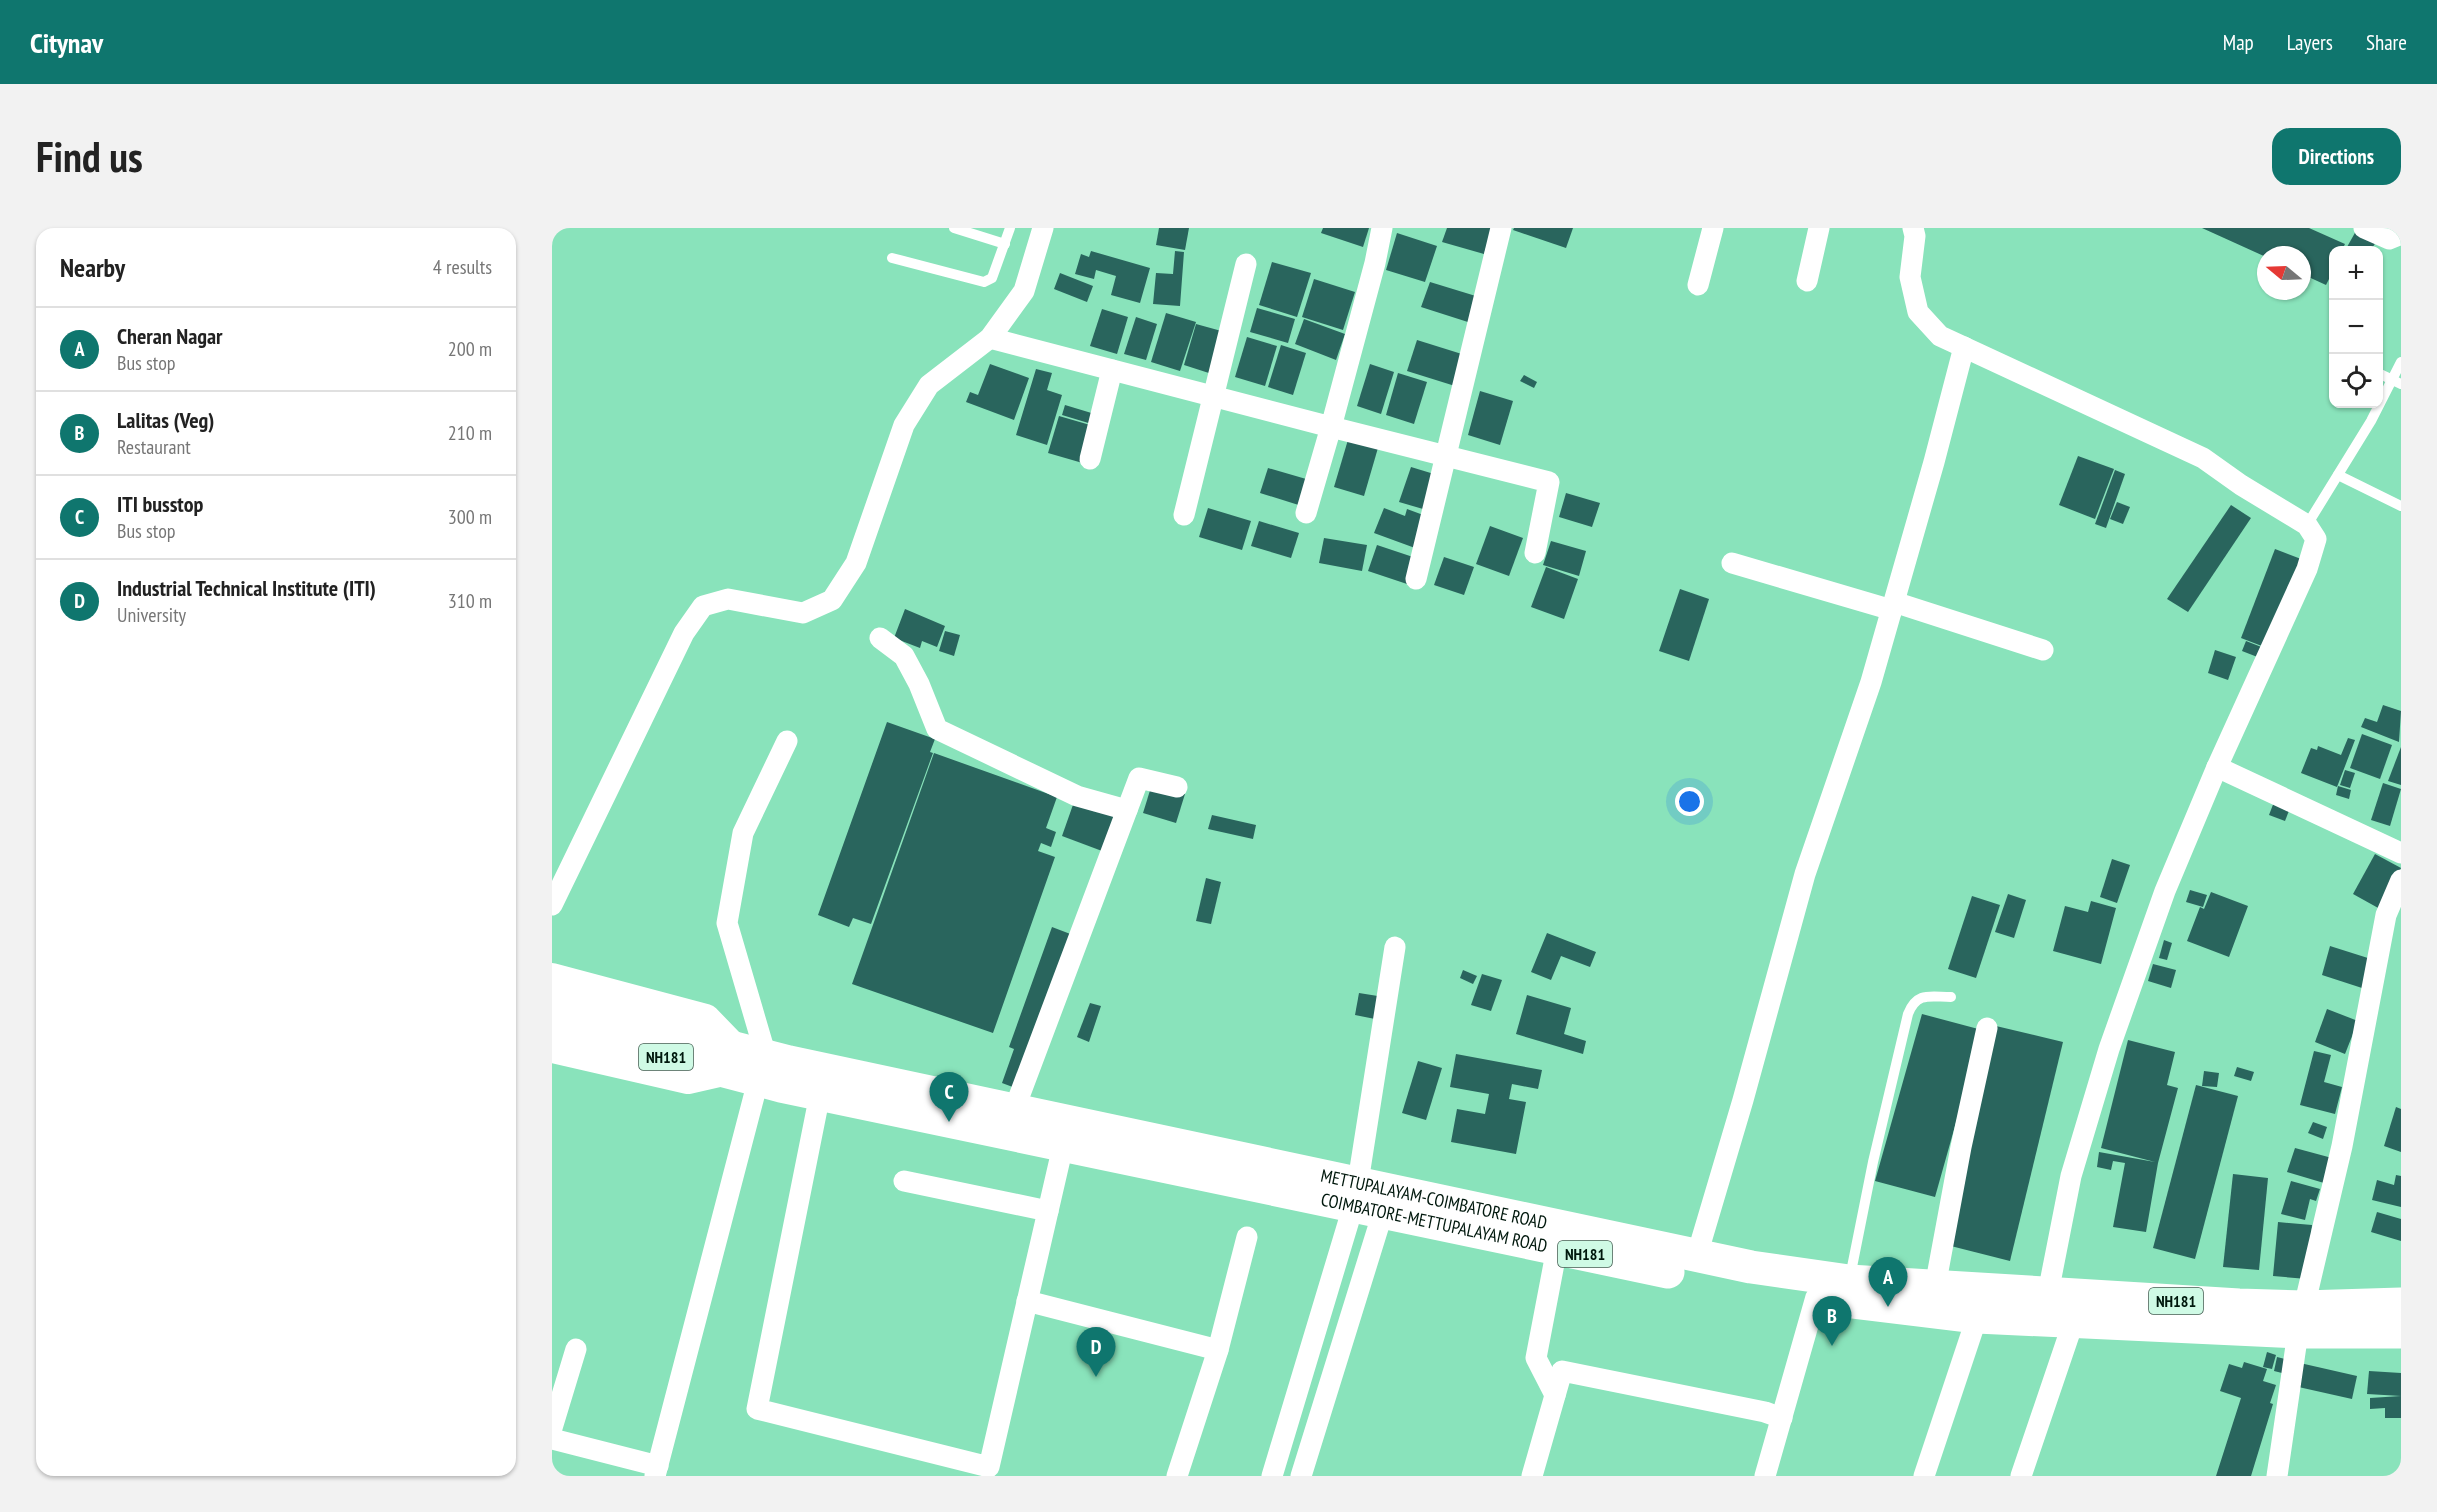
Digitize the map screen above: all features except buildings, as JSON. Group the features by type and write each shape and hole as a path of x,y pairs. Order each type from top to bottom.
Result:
{"highway":[{"name":"METTUPALAYAM-COIMBATORE ROAD","path":"552,1001 746,1065 1014,1110 1364,1200 1697,1255 1751,1267 1849,1281 1935,1287 1978,1303 2048,1293 2301,1319 2401,1304"},
{"name":"COIMBATORE-METTUPALAYAM ROAD","path":"552,1026 746,1065 820,1094 1064,1146 1364,1200 1557,1248 1701,1278 1816,1297 1978,1303 2074,1320 2301,1319 2401,1332"}],"street":[{"path":"552,904 684,633 703,606 728,599 803,613 832,600 856,563 904,425 929,385 990,338 1024,291 1043,228"},
{"path":"1306,513 1375,263 1382,228"},
{"path":"1416,579 1501,228"},
{"path":"1698,285 1713,228"},
{"path":"1808,281 1819,228"},
{"path":"1913,228 1915,236 1910,277 1918,312 1940,336 2203,458 2241,485 2307,525 2316,539 2307,569 2217,767 2165,891 2109,1049 2071,1176 2048,1293"},
{"path":"2364,228 2389,239 2401,234"},
{"path":"1184,515 1246,264"},
{"path":"990,338 1549,482 1535,553"},
{"path":"1697,1255 1743,1100 1805,874 1871,682 1964,347"},
{"path":"1090,459 1112,370"},
{"path":"1732,563 1893,606 2043,650"},
{"path":"880,638 904,656 938,729 1077,796 1127,810"},
{"path":"552,1439 656,1471 746,1065 727,923 743,833 788,741"},
{"path":"2217,767 2401,853"},
{"path":"1014,1110 1139,778 1178,787"},
{"path":"2277,1476 2301,1319 2343,1146 2386,915 2401,880"},
{"path":"1301,1476 1364,1200 1395,947"},
{"path":"552,977 706,1018 746,1065"},
{"path":"1935,1287 1961,1147 1987,1028"},
{"path":"552,1048 688,1080 746,1065"},
{"path":"820,1094 757,1409 989,1467 1064,1146"},
{"path":"904,1181 1048,1211"},
{"path":"1272,1476 1364,1200"},
{"path":"1177,1476 1218,1350 1247,1237"},
{"path":"1555,1395 1536,1358 1557,1248"},
{"path":"1766,1476 1816,1297"},
{"path":"1027,1301 1218,1350"},
{"path":"1924,1476 1978,1303"},
{"path":"2021,1476 2074,1320"},
{"path":"552,1428 576,1349"},
{"path":"1532,1476 1562,1371 1765,1412 1782,1418"}],"lane":[{"path":"954,228 1005,244"},
{"path":"892,258 984,282 992,278 1010,228"},
{"path":"2307,525 2396,382 2401,362"},
{"path":"2338,475 2401,506"},
{"path":"1849,1281 1873,1162 1908,1014 1912,1004 1920,997 1952,997"}],"place":[{"name":"ITI busstop","path":"949,1122"},
{"name":"Cheran Nagar","path":"1888,1307"},
{"name":"Lalitas (Veg)","path":"1832,1346"},
{"name":"Industrial Technical Institute (ITI)","path":"1096,1377"}]}
